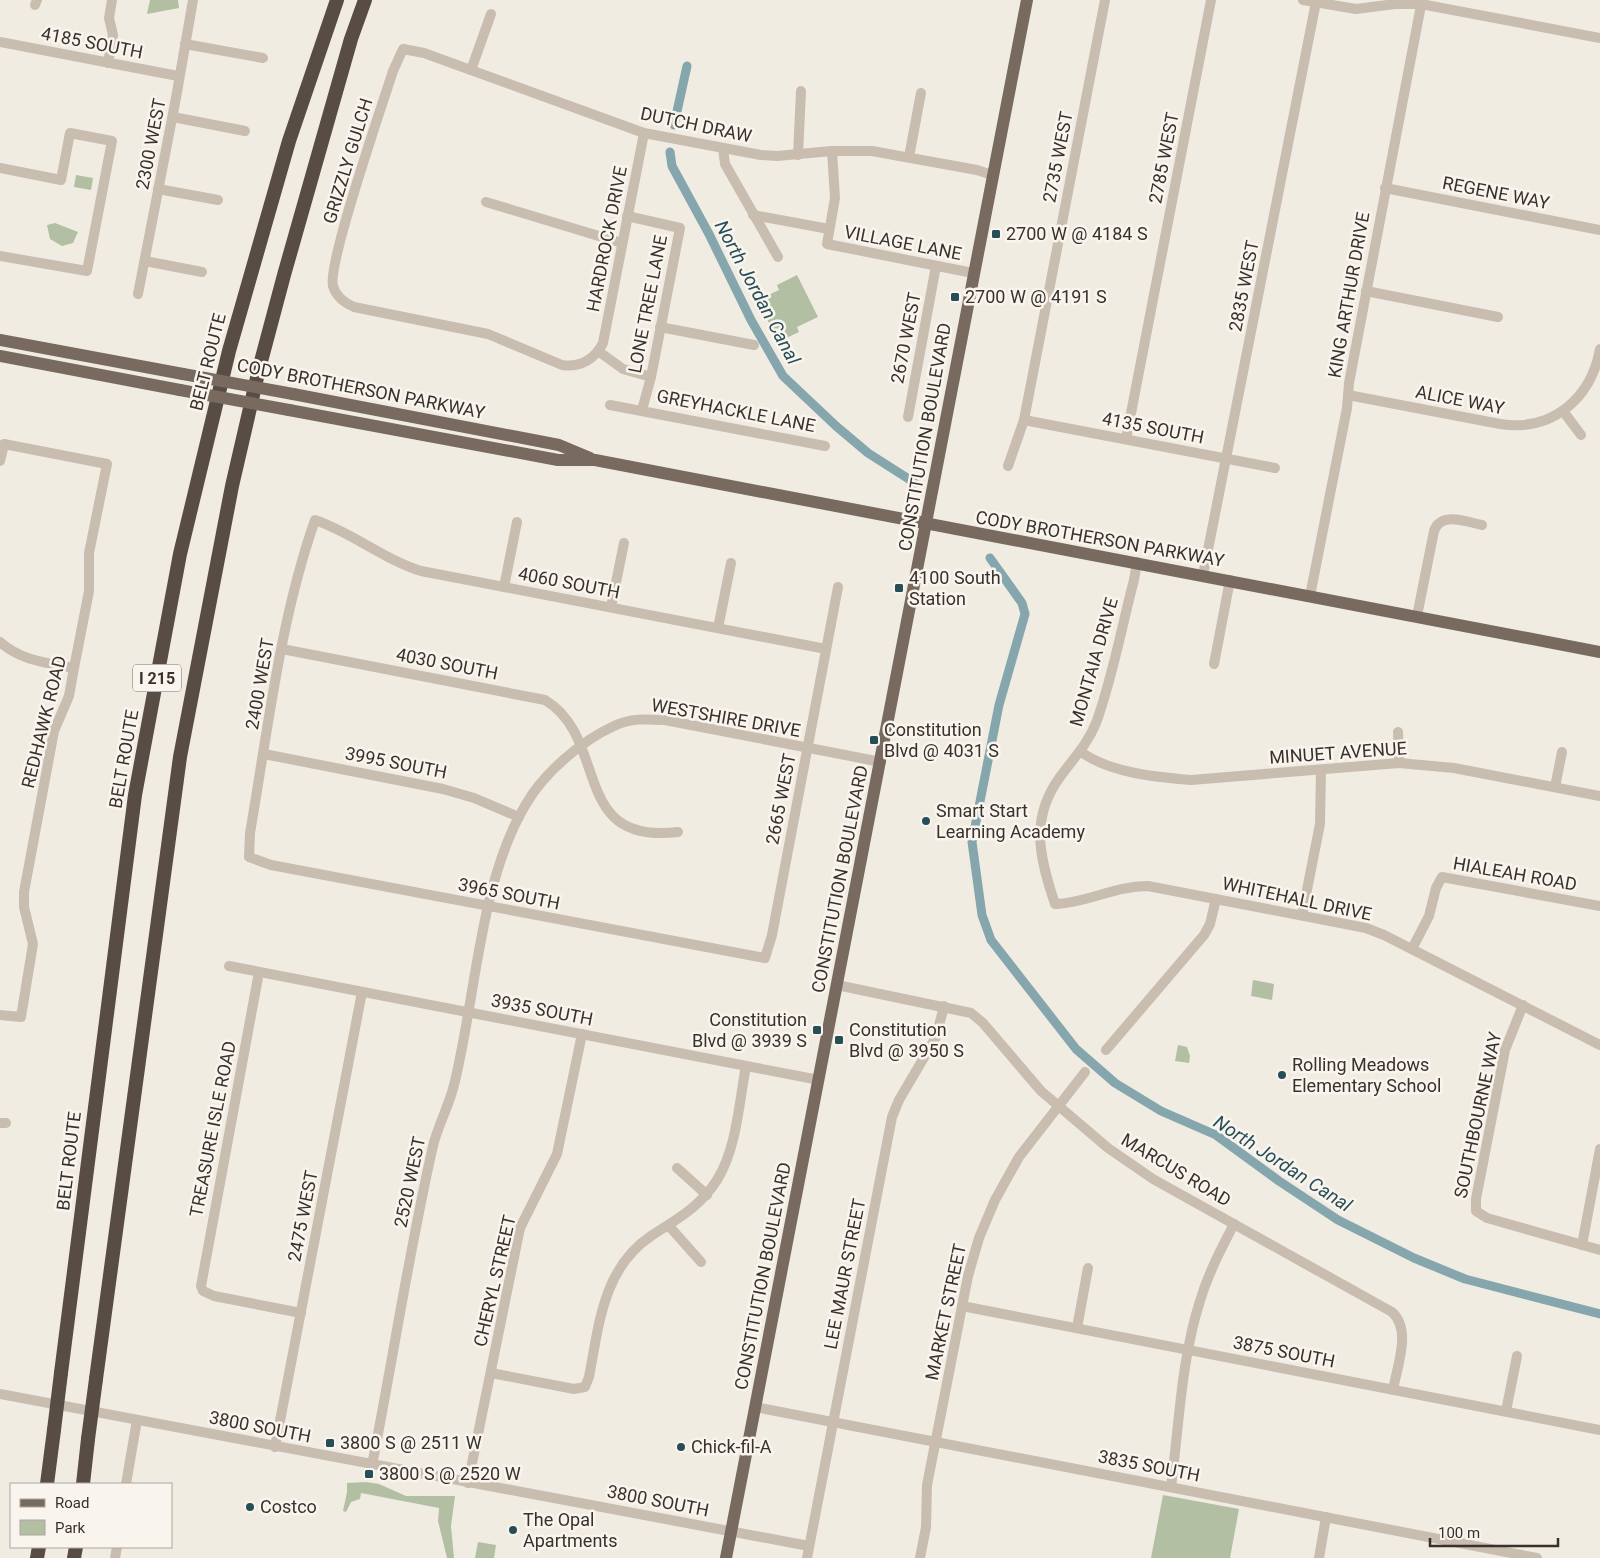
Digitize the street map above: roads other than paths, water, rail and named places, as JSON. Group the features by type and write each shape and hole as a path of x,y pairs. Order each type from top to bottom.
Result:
{"highway":[{"name":"BELT ROUTE","path":"47,1483 135,794 180,554 237,322 289,141 337,0"},
{"name":"I 215","path":"83,1483 182,748 247,417 284,275 351,39 365,0"},
{"path":"351,39 370,0"}],"main road":[{"name":"CONSTITUTION BOULEVARD","path":"726,1558 1027,0"},
{"name":"CODY BROTHERSON PARKWAY","path":"0,340 559,444 595,460"},
{"name":"CODY BROTHERSON PARKWAY","path":"0,356 558,460 595,460 927,525 1137,562 1600,652"}],"street":[{"path":"108,63 113,35 108,18 112,0"},
{"name":"2300 WEST","path":"138,294 173,117 178,76 193,0"},
{"name":"2735 WEST","path":"1008,466 1024,420 1105,0"},
{"name":"2785 WEST","path":"1126,439 1211,0"},
{"path":"1303,0 1356,9 1422,2 1600,38"},
{"name":"2835 WEST","path":"1203,575 1316,2"},
{"name":"KING ARTHUR DRIVE","path":"1310,596 1385,188 1422,2"},
{"path":"471,70 491,14"},
{"name":"4185 SOUTH","path":"0,42 178,76"},
{"path":"185,44 263,58"},
{"name":"DUTCH DRAW","path":"404,49 424,53 644,132 769,156 832,151 872,151 992,175"},
{"name":"GRIZZLY GULCH","path":"404,49 392,71 355,192 334,272 333,286 342,300 354,307 488,334 562,365 582,364 598,351"},
{"path":"798,155 801,90"},
{"path":"909,157 921,93"},
{"path":"173,117 245,131"},
{"name":"HARDROCK DRIVE","path":"598,351 603,343 644,132"},
{"path":"0,168 61,180 70,133 112,141 87,271 0,256"},
{"path":"723,148 725,164 778,257"},
{"path":"829,229 836,188 832,151"},
{"name":"REGENE WAY","path":"1385,188 1600,230"},
{"path":"158,189 218,200"},
{"path":"486,202 622,243"},
{"name":"VILLAGE LANE","path":"754,215 829,229 826,244 973,273"},
{"name":"LONE TREE LANE","path":"627,216 680,228 642,410"},
{"path":"145,261 202,272"},
{"name":"2670 WEST","path":"908,417 936,266"},
{"path":"1366,291 1498,317"},
{"path":"660,327 754,345"},
{"name":"ALICE WAY","path":"1348,395 1509,426 1537,424 1563,411 1585,389 1594,373 1600,349"},
{"path":"598,351 623,369 650,376"},
{"name":"GREYHACKLE LANE","path":"610,404 825,446"},
{"path":"1563,411 1581,435"},
{"name":"4135 SOUTH","path":"1024,420 1275,468"},
{"name":"REDHAWK ROAD","path":"0,462 4,444 107,464 90,553 89,591 69,696 54,731 24,892 24,907 33,944 21,1017 0,1015"},
{"path":"1417,616 1437,524 1447,519 1482,525"},
{"name":"4060 SOUTH","path":"315,520 338,528 402,565 421,571 826,649"},
{"name":"2400 WEST","path":"249,857 250,833 282,649 306,546 315,520"},
{"path":"504,587 517,522"},
{"path":"611,607 624,543"},
{"name":"MONTAIA DRIVE","path":"1054,904 1040,853 1041,819 1054,787 1081,752 1091,734 1099,712 1134,580 1137,562"},
{"path":"718,628 731,563"},
{"path":"1214,664 1230,580"},
{"name":"2665 WEST","path":"765,958 772,935 838,587"},
{"path":"0,642 14,654 25,658 74,668"},
{"name":"4030 SOUTH","path":"282,649 545,700 566,717 600,796 613,818 625,826 640,831 660,834 678,832"},
{"name":"WESTSHIRE DRIVE","path":"489,907 500,863 519,817 545,778 580,748 615,725 637,719 651,719 881,762"},
{"path":"1398,732 1399,763"},
{"name":"MINUET AVENUE","path":"1081,752 1106,766 1170,779 1191,780 1399,763 1454,768 1600,796"},
{"path":"1555,787 1562,752"},
{"name":"3995 SOUTH","path":"264,754 443,789 474,798 519,817"},
{"path":"1302,915 1320,824 1321,770"},
{"name":"3965 SOUTH","path":"249,857 272,865 765,958"},
{"name":"HIALEAH ROAD","path":"1412,950 1429,916 1437,884 1442,877 1600,906"},
{"name":"WHITEHALL DRIVE","path":"1054,904 1071,903 1111,890 1139,886 1166,888 1366,928 1600,1045"},
{"path":"1106,1050 1204,935 1210,924 1216,899"},
{"name":"2520 WEST","path":"372,1466 433,1144 454,1086 489,907"},
{"name":"3935 SOUTH","path":"229,966 819,1080"},
{"name":"TREASURE ISLE ROAD","path":"259,972 201,1280 203,1291 214,1296 301,1313"},
{"name":"MARCUS ROAD","path":"837,985 966,1011 979,1019 1033,1083 1123,1160 1153,1179 1396,1315 1401,1324 1403,1337 1393,1390"},
{"name":"2475 WEST","path":"274,1447 362,992"},
{"name":"SOUTHBOURNE WAY","path":"1523,1005 1505,1050 1476,1199 1476,1212 1488,1218 1582,1245"},
{"name":"LEE MAUR STREET","path":"807,1558 892,1117 899,1100 936,1037 944,1006"},
{"name":"CHERYL STREET","path":"468,1483 520,1228 557,1154 582,1034"},
{"path":"491,1373 574,1389 585,1388 589,1377 606,1294 615,1274 624,1260 638,1246 682,1218 707,1195 726,1160 746,1066"},
{"name":"MARKET STREET","path":"920,1558 926,1527 927,1485 974,1254 995,1200 1019,1157 1085,1072"},
{"path":"1600,1149 1582,1245 1600,1250"},
{"path":"677,1168 707,1195"},
{"path":"1171,1487 1188,1350 1204,1287 1234,1224"},
{"path":"669,1226 701,1262"},
{"path":"1076,1328 1088,1268"},
{"name":"3875 SOUTH","path":"962,1306 1600,1430"},
{"path":"1506,1412 1517,1356"},
{"name":"3800 SOUTH","path":"0,1394 372,1466 809,1546"},
{"name":"3835 SOUTH","path":"755,1407 1537,1558"},
{"path":"126,1483 137,1420"},
{"path":"1319,1558 1326,1517"}],"waterway":[{"name":"North Jordan Canal","path":"674,125 687,66"},
{"name":"North Jordan Canal","path":"670,152 672,166 709,234 751,320 783,376 868,453 915,483"},
{"name":"North Jordan Canal","path":"990,558 1022,603 1025,614 999,705 972,842 982,915 991,940 1076,1049 1115,1083 1161,1111 1216,1135 1279,1181 1338,1220 1414,1258 1465,1279 1600,1314"}],"place":[{"name":"2700 W @ 4184 S","path":"996,234"},
{"name":"2700 W @ 4191 S","path":"955,297"},
{"name":"4100 South Station","path":"899,588"},
{"name":"Constitution Blvd @ 4031 S","path":"874,740"},
{"name":"Smart Start Learning Academy","path":"926,821"},
{"name":"Constitution Blvd @ 3939 S","path":"817,1030"},
{"name":"Constitution Blvd @ 3950 S","path":"839,1040"},
{"name":"Rolling Meadows Elementary School","path":"1282,1075"},
{"name":"3800 S @ 2511 W","path":"330,1443"},
{"name":"Chick-fil-A","path":"681,1447"},
{"name":"3800 S @ 2520 W","path":"369,1474"},
{"name":"Costco","path":"250,1507"},
{"name":"The Opal Apartments","path":"513,1530"}]}
